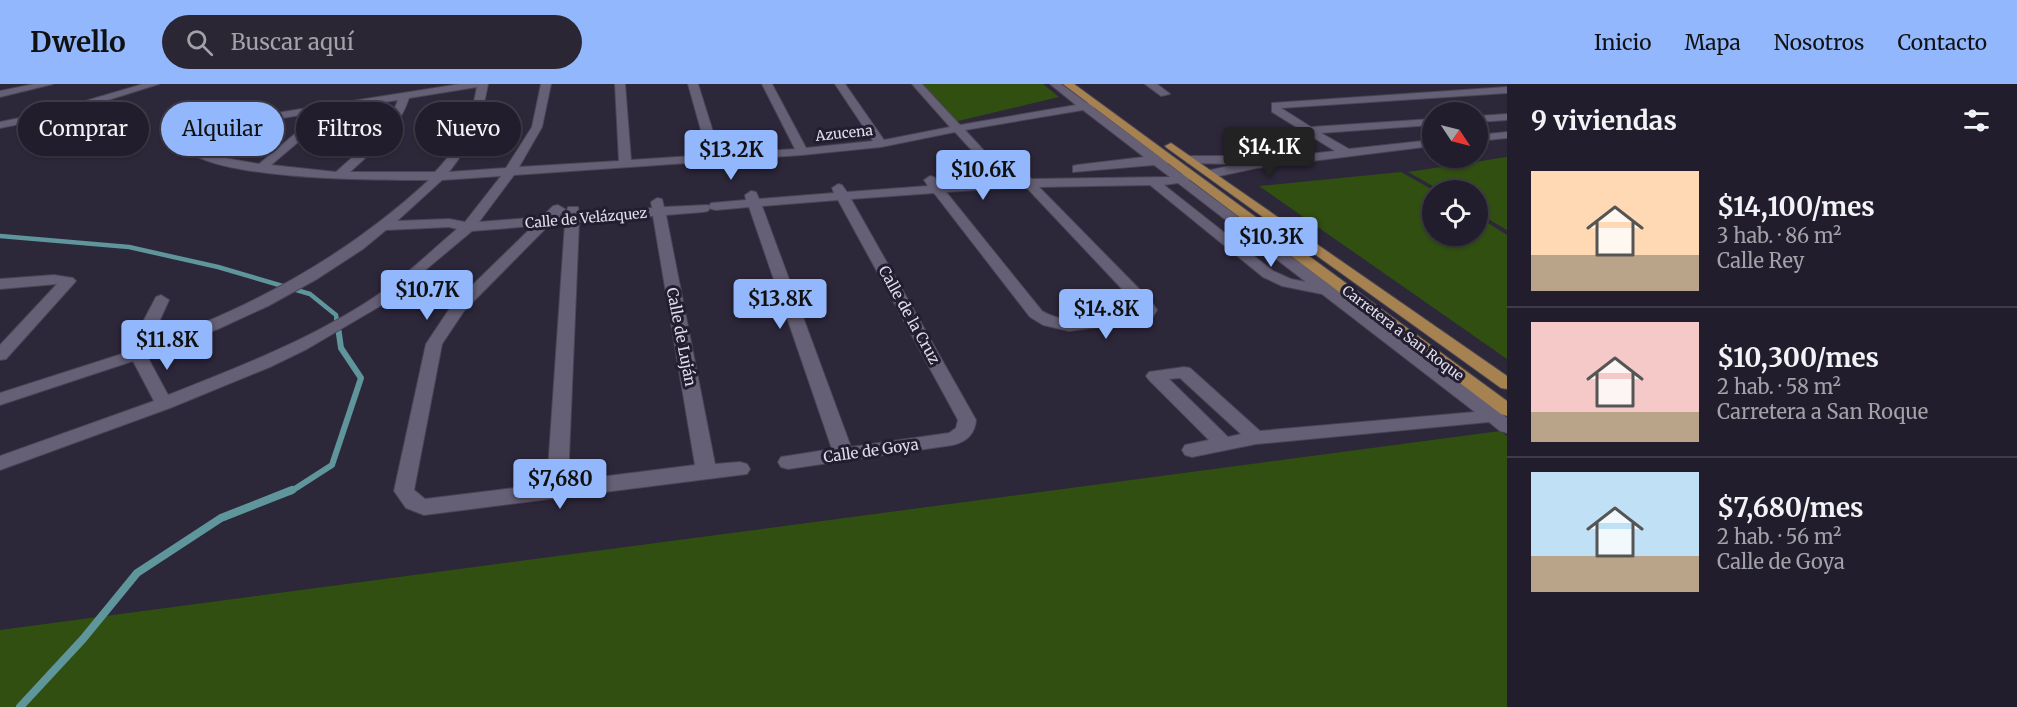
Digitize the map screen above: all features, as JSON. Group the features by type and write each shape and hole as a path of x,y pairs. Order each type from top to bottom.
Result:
{"main road":[{"name":"Carretera a San Roque","path":"1068,84 1089,103 1184,169 1502,418"},
{"name":"Carretera a San Roque","path":"1086,84 1165,142 1184,169 1210,174 1507,384"},
{"path":"1086,84 1094,95 1089,103 1140,124"},
{"path":"1184,169 1242,197"}],"street":[{"path":"0,94 48,84"},
{"path":"0,125 59,112 154,84"},
{"path":"0,399 138,355 255,308 318,274 384,226 441,176 461,149 473,125 479,109 481,84 369,102"},
{"path":"0,463 164,404 302,345 382,299 468,227 510,172 537,127 546,84"},
{"path":"620,84 625,164"},
{"path":"693,84 715,158"},
{"path":"767,84 802,152"},
{"path":"840,84 881,144"},
{"path":"917,84 952,127 982,155"},
{"path":"1054,84 1089,103 1158,161 1184,169 1268,245 1327,291 1502,418"},
{"path":"1150,84 1165,94"},
{"path":"1348,151 1276,110 1276,105 1507,90"},
{"path":"339,176 383,135 397,118 405,96"},
{"name":"Azucena","path":"296,114 194,129 184,134 186,144 211,159 261,168 339,176 441,176 802,152 881,144 926,136 952,127 1089,103"},
{"path":"1488,118 1507,117"},
{"path":"1308,130 1422,123"},
{"path":"1488,137 1507,135"},
{"path":"261,168 296,139"},
{"path":"1210,174 1253,161 1422,144"},
{"name":"Calle de Velázquez","path":"449,224 477,215 562,214 1025,178 1158,161"},
{"name":"Calle de Velázquez","path":"1025,178 1152,181 1184,169 1253,161"},
{"path":"1090,168 1102,180"},
{"path":"932,184 1036,314 1049,322 1069,326 1139,320 1146,317 1149,310 1025,178"},
{"path":"1152,181 1277,279 1327,291"},
{"name":"Calle de la Cruz","path":"840,192 967,420 967,428 953,439"},
{"path":"752,199 844,455"},
{"name":"Calle de Luján","path":"657,207 706,471"},
{"path":"562,214 458,308 444,326 434,344 404,491 413,503 424,507 706,471 740,469"},
{"path":"557,491 562,214"},
{"name":"Calle de Velázquez","path":"449,224 468,227 562,214"},
{"path":"384,226 449,224"},
{"path":"1236,249 1268,245"},
{"path":"0,284 54,279 66,279 67,284 0,355"},
{"path":"161,300 141,341 138,355 164,404"},
{"path":"1224,444 1155,376 1184,372 1256,438"},
{"path":"1192,450 1256,438 1502,418"},
{"name":"Calle de Goya","path":"788,462 953,439"}],"green space":[{"path":"919,84 1043,84 1059,97 954,122"},
{"path":"1507,157 1507,230 1488,219 1488,180 1422,180 1408,172 1434,168 1488,168 1488,160"},
{"path":"1401,172 1422,184 1422,246 1488,246 1488,223 1507,235 1507,359 1259,186"},
{"path":"1500,431 1507,436 1507,707 0,707 0,630"}],"waterway":[{"path":"0,236 129,247 218,267 310,294 336,315 337,322"},
{"path":"290,492 332,465 361,378 341,348 337,320"},
{"path":"20,707 83,639 137,573 221,518 292,490"}]}
